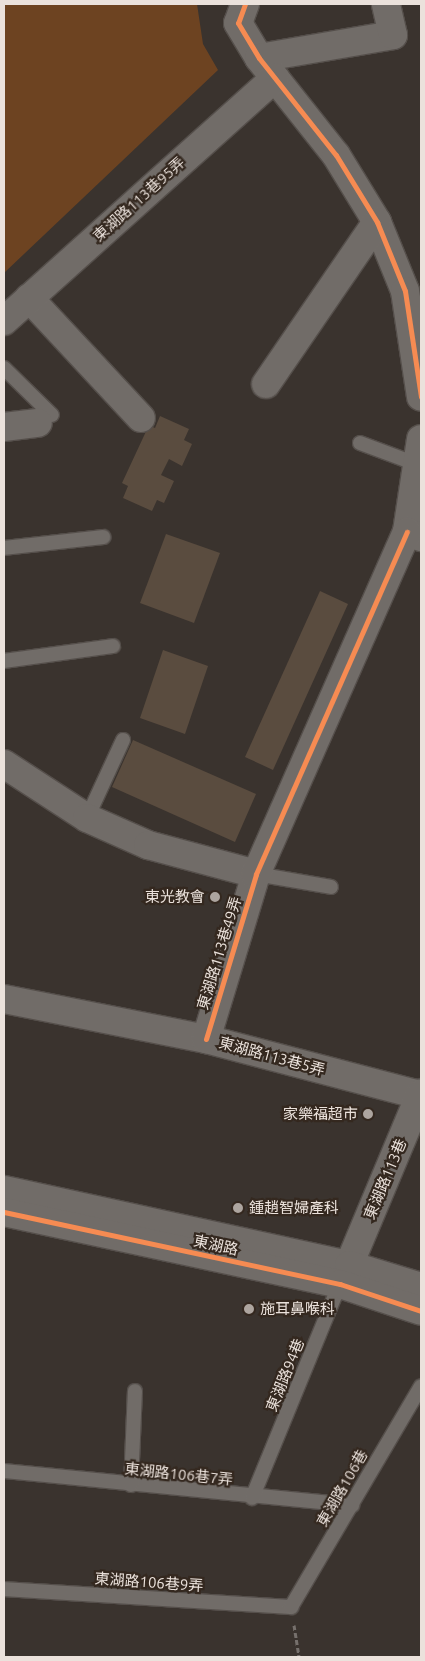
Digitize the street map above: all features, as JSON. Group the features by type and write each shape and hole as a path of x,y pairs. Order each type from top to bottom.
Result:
{"street":[{"path":"245,4 238,23 267,68 336,156 377,222 405,291 421,397"},
{"path":"267,68 393,35 386,4"},
{"name":"東湖路113巷95弄","path":"4,321 267,68"},
{"path":"266,384 377,222"},
{"path":"29,298 141,418"},
{"path":"4,427 45,419"},
{"name":"東湖路113巷49弄","path":"206,1039 256,874 414,535 420,452"},
{"path":"4,764 87,818 148,845 256,874"},
{"name":"東湖路113巷5弄","path":"4,999 206,1039 421,1094"},
{"name":"東湖路113巷","path":"345,1274 421,1094"},
{"name":"東湖路","path":"4,1190 345,1274 421,1310"},
{"name":"東湖路","path":"4,1212 421,1287"}],"lane":[{"path":"4,368 45,419"},
{"path":"360,443 420,452"},
{"path":"4,548 103,538"},
{"path":"4,661 113,646"},
{"path":"87,818 122,740"},
{"path":"256,874 331,887"},
{"name":"東湖路94巷","path":"252,1498 345,1274"},
{"name":"東湖路106巷","path":"291,1607 421,1386"},
{"path":"131,1485 136,1391"},
{"name":"東湖路106巷7弄","path":"4,1471 252,1498 352,1505"},
{"name":"東湖路106巷9弄","path":"4,1589 291,1607"}],"path":[{"path":"291,1607 299,1657"}],"shaded area":[{"path":"4,4 197,4 203,44 218,70 4,273"}],"building":[{"path":"160,416 189,429 184,440 192,444 182,466 169,459 161,475 174,481 164,503 157,500 152,511 123,498 128,486 122,483 149,425 155,428"},
{"path":"166,534 220,553 194,623 140,603"},
{"path":"320,591 348,604 273,770 245,757"},
{"path":"163,650 208,666 185,734 140,718"},
{"path":"133,740 256,794 235,842 112,787"}],"cycle path":[{"path":"245,4 238,23 259,58 336,155 377,222 405,291 421,397"},
{"path":"206,1039 256,874 407,532"},
{"path":"4,1212 340,1284 421,1311"}],"place":[{"name":"東光教會","path":"215,897"},
{"name":"家樂福超市","path":"368,1114"},
{"name":"鍾趙智婦產科","path":"238,1208"},
{"name":"施耳鼻喉科","path":"249,1309"}]}
